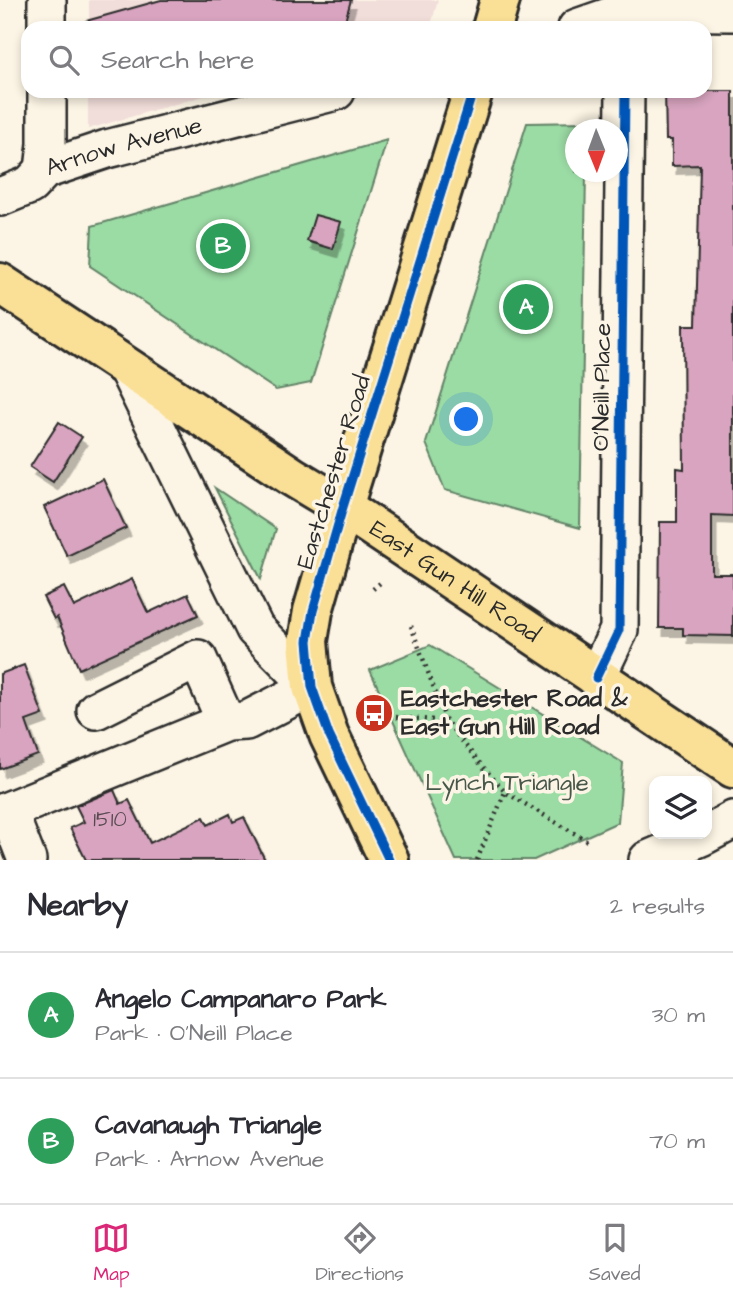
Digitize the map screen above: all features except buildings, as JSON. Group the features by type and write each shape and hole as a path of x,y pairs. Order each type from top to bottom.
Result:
{"main road":[{"path":"494,21 500,0"},
{"name":"Eastchester Road","path":"389,860 329,734 312,687 308,642 313,611 343,507 471,98"},
{"name":"East Gun Hill Road","path":"0,284 128,370 343,507 733,768"}],"street":[{"path":"47,0 47,21"},
{"path":"599,21 622,13 733,12"},
{"path":"44,170 47,98"},
{"name":"Arnow Avenue","path":"0,197 30,185 44,170 107,149 308,98"},
{"name":"O'Neill Place","path":"596,678 619,630 625,98"},
{"name":"Eastchester Road","path":"128,370 255,629 312,687"},
{"path":"96,710 198,659 226,722"},
{"path":"27,860 4,813 226,722 246,721 312,687"},
{"path":"652,859 733,820"}],"path":[{"path":"373,589 380,583"},
{"path":"411,626 446,721 505,792 589,842"},
{"path":"382,716 446,721"},
{"path":"477,860 505,792"}],"shaded area":[{"path":"89,0 438,0 432,21 89,21"},
{"path":"88,98 196,98 88,129"}],"green space":[{"path":"565,122 565,182 586,182 580,528 445,490 426,443 527,123"},
{"path":"387,140 311,383 276,390 90,266 92,226"},
{"path":"215,488 276,529 261,579"},
{"name":"Lynch Triangle","path":"430,645 623,763 618,822 534,860 456,860 370,670"}],"cycle path":[{"path":"389,860 329,735 312,687 308,641 313,611 343,507 471,98"},
{"path":"596,678 619,630 625,98"}],"place":[{"name":"Cavanaugh Triangle","path":"223,246"},
{"name":"Angelo Campanaro Park","path":"526,307"},
{"name":"Eastchester Road & East Gun Hill Road","path":"374,713"}]}
